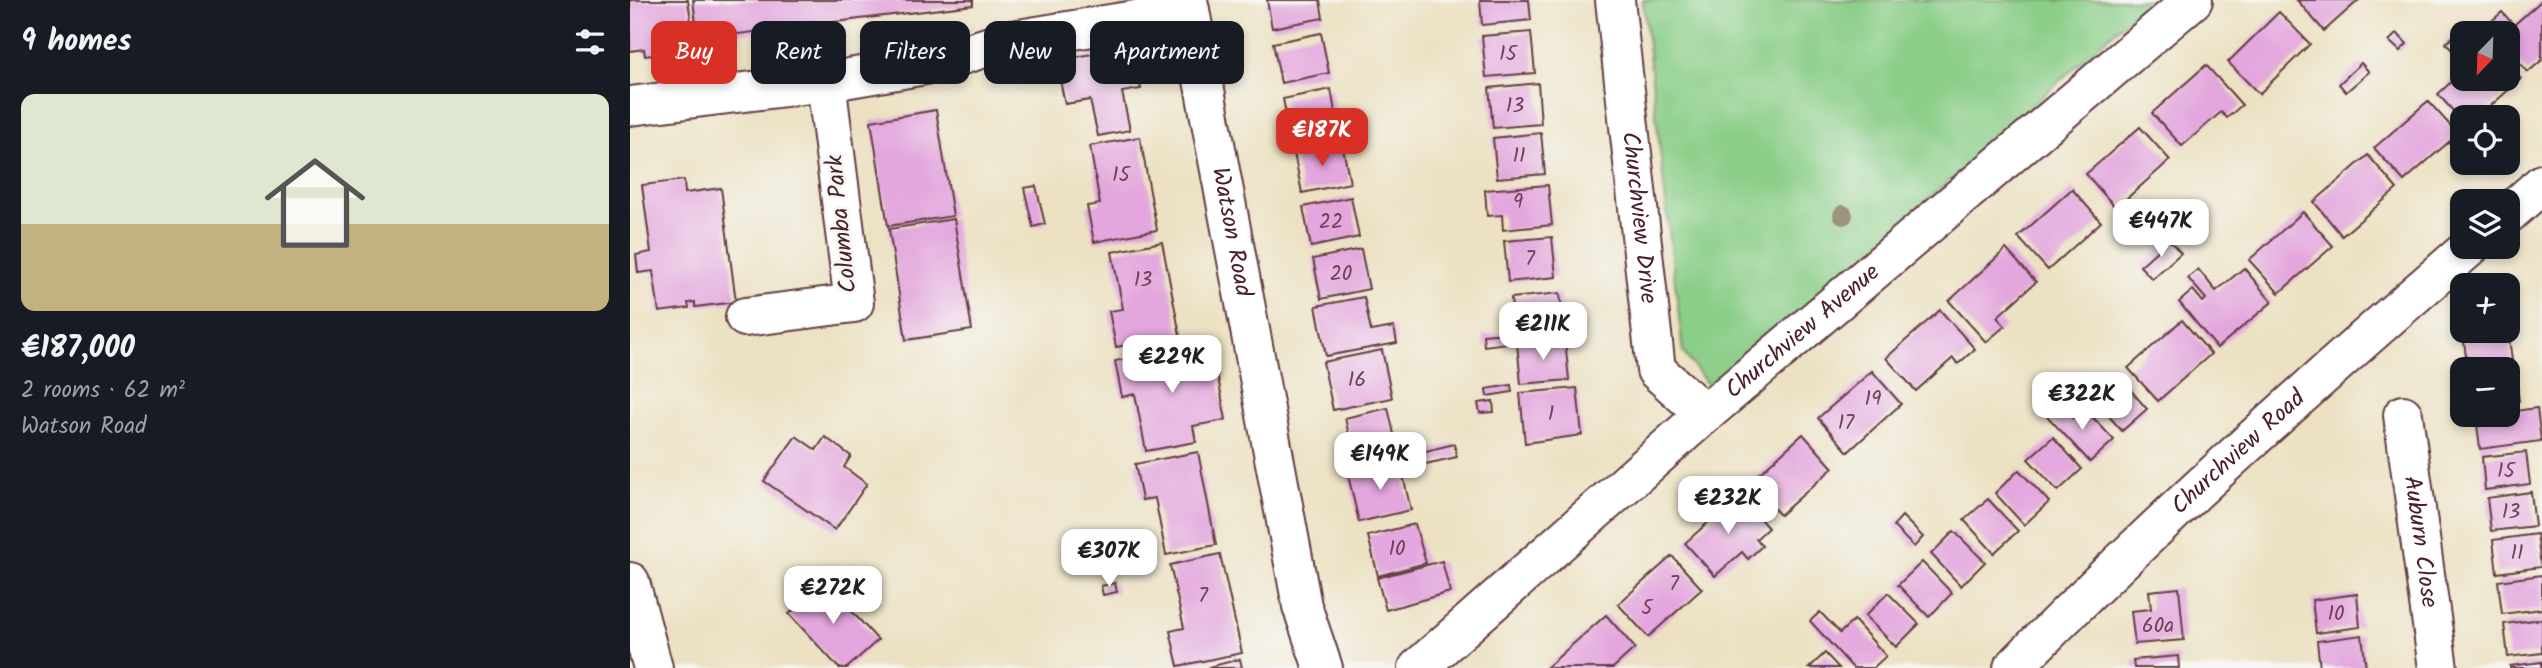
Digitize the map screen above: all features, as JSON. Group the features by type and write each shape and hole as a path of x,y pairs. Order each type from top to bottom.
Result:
{"street":[{"name":"Churchview Drive","path":"1615,0 1656,370 1705,414"},
{"name":"Churchview Avenue","path":"1418,668 1705,414 2193,0"},
{"path":"846,79 937,63 1006,41 1189,5"},
{"name":"Watson Road","path":"1189,5 1302,606 1323,668"},
{"path":"630,106 810,84"},
{"name":"Columba Park","path":"745,317 854,303 826,84"},
{"path":"2520,203 2542,184"},
{"name":"Churchview Road","path":"2013,668 2095,584 2352,348 2456,259"},
{"name":"Auburn Close","path":"2403,415 2438,668"},
{"path":"630,582 653,668"}],"green space":[{"path":"1643,0 2149,0 1714,393 1683,352"}],"building":[{"path":"630,0 688,0 691,21 651,21 651,55 645,56 644,49 630,51"},
{"path":"693,0 973,0 973,5 844,21 751,21 751,32 737,34 737,21 696,21"},
{"path":"1267,0 1320,0 1323,18 1272,28"},
{"path":"1480,0 1529,0 1531,20 1482,25"},
{"path":"2297,0 2359,0 2324,31"},
{"path":"2542,0 2542,60 2528,72 2520,63 2518,21"},
{"path":"2279,12 2310,44 2259,94 2228,62"},
{"path":"2502,12 2510,21 2492,21"},
{"path":"1531,32 1535,73 1486,77 1482,36"},
{"path":"1321,33 1329,73 1281,83 1273,43"},
{"path":"2397,33 2407,44 2400,51 2389,41"},
{"path":"1090,54 1090,84 1140,84 1141,89 1122,92 1130,130 1098,136 1090,100 1065,104 1061,84 1076,84 1076,57"},
{"path":"2361,63 2369,72 2346,92 2339,84"},
{"path":"2206,65 2242,105 2227,118 2221,112 2182,146 2152,113"},
{"path":"1538,83 1541,124 1493,128 1489,88"},
{"path":"2450,83 2450,91 2507,91 2492,105 2450,105 2450,108 2438,94"},
{"path":"1331,89 1338,129 1291,139 1283,99"},
{"path":"2428,101 2450,125 2450,141 2404,181 2374,148"},
{"path":"936,110 953,216 888,226 871,121"},
{"path":"2140,127 2170,160 2116,208 2086,174"},
{"path":"1541,133 1545,174 1497,178 1493,138"},
{"path":"1140,137 1157,230 1094,242 1087,206 1100,204 1090,146"},
{"path":"1342,143 1350,183 1302,193 1294,153"},
{"path":"2368,155 2397,189 2342,236 2314,202"},
{"path":"684,180 685,193 721,188 736,302 695,307 695,302 688,303 689,308 659,312 653,271 638,273 636,255 651,252 642,185"},
{"path":"1548,185 1552,225 1503,230 1502,215 1487,216 1485,190"},
{"path":"1036,186 1045,224 1033,227 1024,188"},
{"path":"2072,189 2101,222 2048,270 2018,237"},
{"path":"1351,197 1359,237 1311,247 1303,207"},
{"path":"2303,212 2333,246 2279,293 2249,260"},
{"path":"954,219 972,330 906,340 889,229"},
{"path":"1552,237 1556,277 1508,282 1504,241"},
{"path":"2169,240 2181,253 2152,279 2140,266"},
{"path":"1162,242 1180,335 1116,347 1109,311 1123,309 1112,252"},
{"path":"1361,249 1369,289 1321,299 1313,259"},
{"path":"2006,249 2036,282 1997,317 2005,326 1986,342 1949,301"},
{"path":"2244,268 2272,302 2217,348 2179,302 2193,290 2203,302 2206,299 2188,278 2198,269 2216,291"},
{"path":"1560,293 1564,334 1515,338 1511,298"},
{"path":"1364,297 1371,331 1394,327 1397,343 1326,356 1316,306"},
{"path":"1940,310 1975,349 1958,364 1953,358 1916,391 1886,358"},
{"path":"2182,320 2211,354 2158,401 2128,368"},
{"path":"1507,333 1508,343 1484,346 1483,335"},
{"path":"1565,339 1569,380 1521,384 1517,343"},
{"path":"2464,343 2510,343 2512,357 2466,357"},
{"path":"1178,349 1180,358 1213,351 1226,420 1193,426 1196,442 1146,451 1135,394 1122,397 1115,361"},
{"path":"1382,350 1392,398 1333,410 1323,362"},
{"path":"1872,371 1901,404 1848,452 1818,418"},
{"path":"2073,372 2086,386 2078,394 2065,380"},
{"path":"2118,376 2147,409 2122,431 2093,398"},
{"path":"1511,385 1512,392 1487,396 1486,389"},
{"path":"1577,388 1582,435 1525,443 1520,393"},
{"path":"1493,401 1494,412 1480,413 1478,403"},
{"path":"2060,404 2073,418 2084,408 2114,440 2090,462 2047,416"},
{"path":"1388,408 1399,456 1356,466 1345,418"},
{"path":"2537,408 2541,441 2480,449 2477,427 2520,427 2520,410"},
{"path":"1803,434 1833,468 1780,515 1750,482"},
{"path":"796,436 816,450 825,437 851,456 844,467 867,484 835,530 764,481"},
{"path":"2053,437 2082,469 2058,491 2028,459"},
{"path":"1454,444 1457,457 1421,465 1418,453"},
{"path":"1198,452 1216,545 1166,555 1155,498 1142,500 1135,464"},
{"path":"2526,452 2530,484 2485,490 2482,457"},
{"path":"1400,463 1411,510 1359,522 1348,475"},
{"path":"2019,470 2049,502 2024,525 1995,493"},
{"path":"2531,492 2535,526 2491,531 2487,498"},
{"path":"1739,495 1768,528 1756,539 1762,546 1748,559 1742,552 1715,576 1685,543"},
{"path":"1988,499 2018,531 1994,553 1964,520"},
{"path":"1902,516 1923,537 1914,547 1893,526"},
{"path":"1415,524 1426,563 1378,576 1368,536"},
{"path":"1954,531 1985,562 1961,586 1931,554"},
{"path":"2537,534 2541,567 2497,573 2493,540"},
{"path":"1220,554 1242,653 1178,666 1170,631 1184,628 1170,565"},
{"path":"1672,556 1702,589 1648,637 1618,604"},
{"path":"1442,561 1450,592 1386,610 1377,578"},
{"path":"1922,562 1952,593 1929,617 1898,585"},
{"path":"2542,575 2542,609 2502,614 2498,581"},
{"path":"824,581 878,640 847,668 839,668 789,614"},
{"path":"1115,583 1117,592 1103,595 1101,586"},
{"path":"2179,588 2184,640 2135,644 2131,611 2151,609 2149,591"},
{"path":"1888,593 1919,624 1896,647 1865,616"},
{"path":"2357,594 2360,627 2316,633 2312,600"},
{"path":"1820,612 1840,633 1854,620 1886,656 1873,668 1853,668 1810,621"},
{"path":"1606,615 1635,648 1613,668 1546,668"},
{"path":"2542,619 2542,653 2508,657 2504,624"},
{"path":"2362,635 2366,668 2320,668 2317,641"},
{"path":"1825,653 1839,668 1809,668"},
{"path":"2178,656 2179,668 2134,668 2133,660"},
{"path":"1240,659 1242,668 1209,667"},
{"path":"2542,662 2542,668 2510,668 2510,666"}]}
